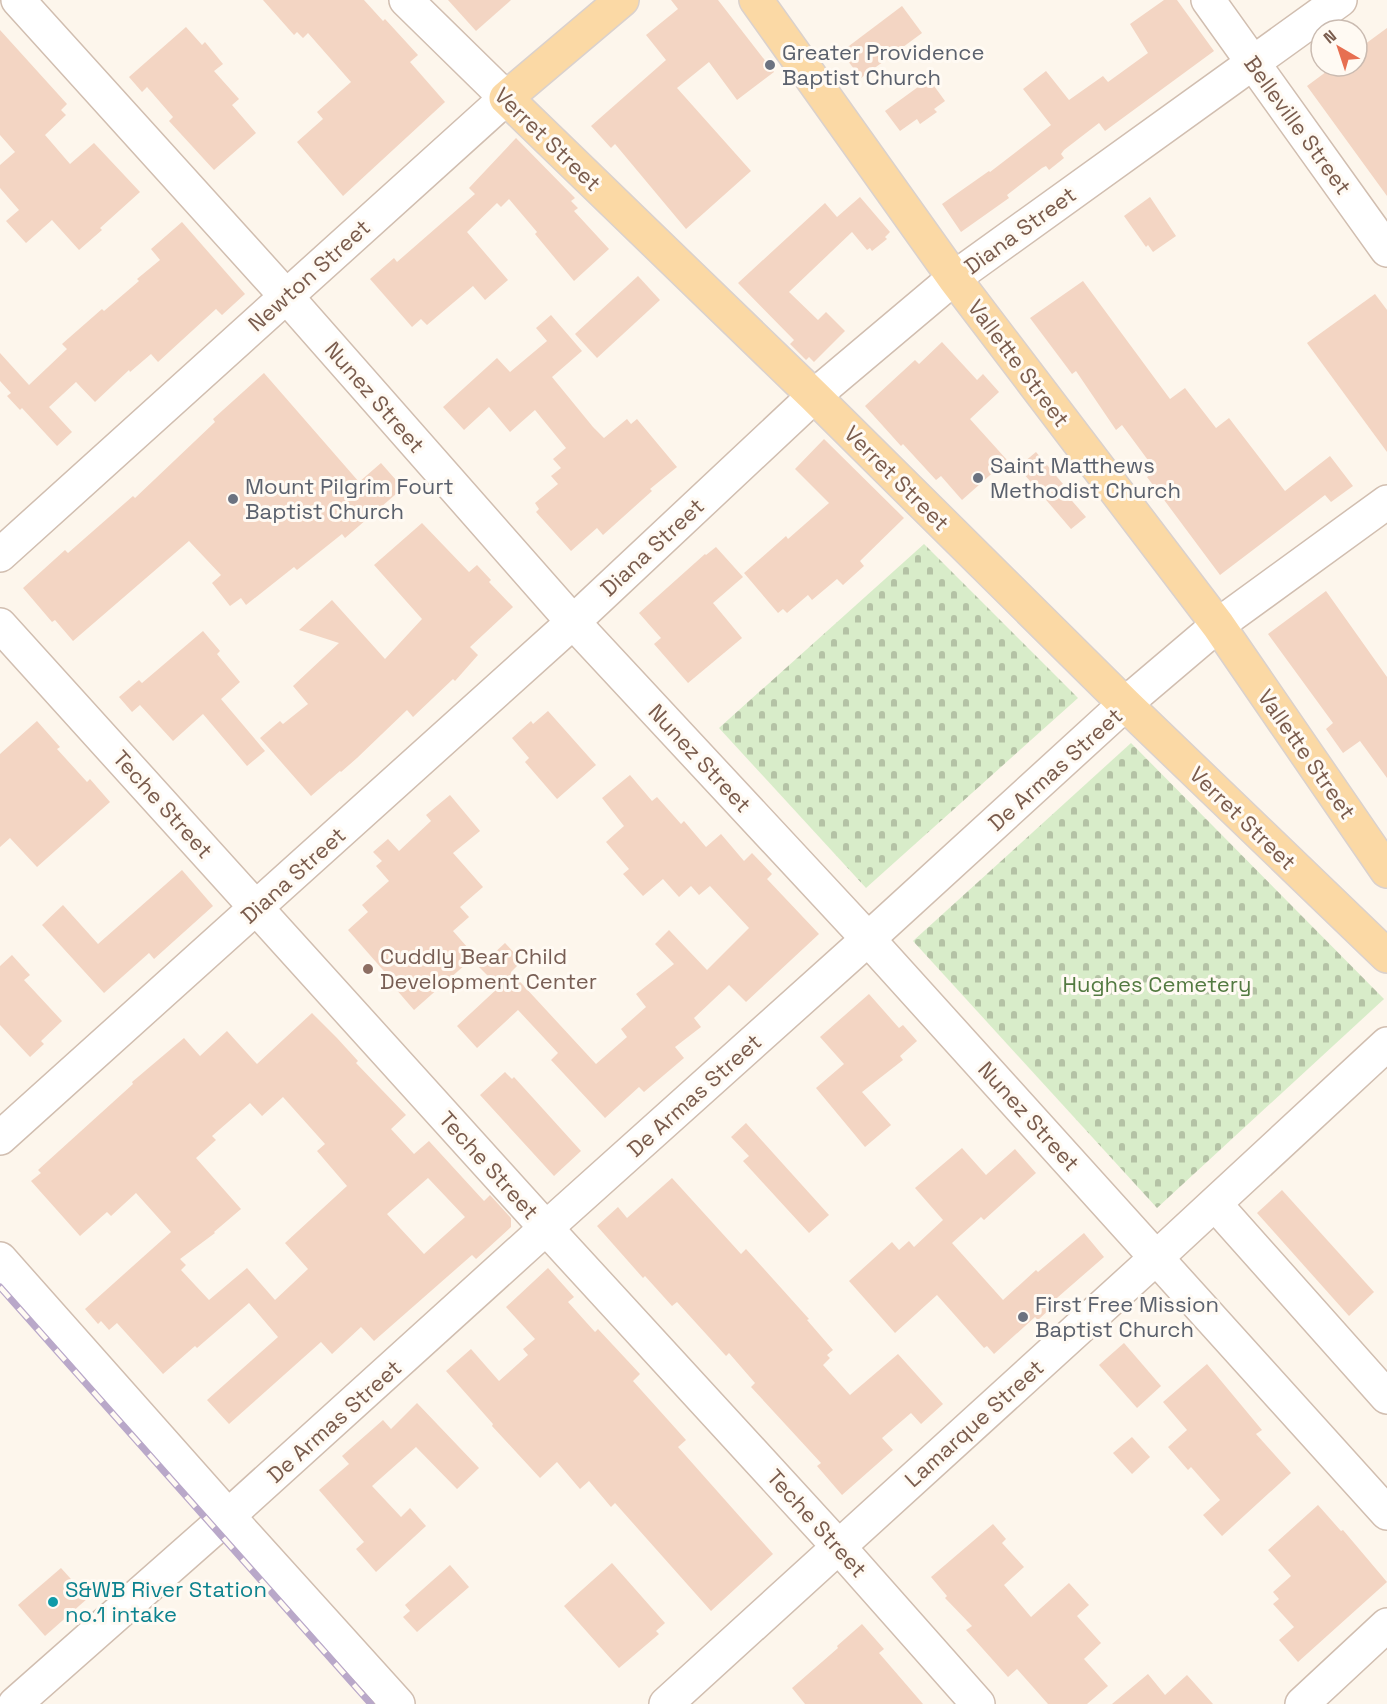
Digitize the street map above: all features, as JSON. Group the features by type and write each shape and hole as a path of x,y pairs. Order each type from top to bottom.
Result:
{"main road":[{"name":"Newton Street","path":"506,98 622,0"},
{"name":"Vallette Street","path":"756,0 954,278 1218,626 1387,871"},
{"name":"Verret Street","path":"506,98 814,396 1125,704 1387,956"}],"street":[{"name":"Nunez Street","path":"18,0 286,296 573,621 868,939 1387,1513"},
{"name":"Verret Street","path":"406,0 506,98"},
{"name":"Belleville Street","path":"1208,0 1387,250"},
{"name":"Diana Street","path":"0,1138 573,621 814,396 954,278 1340,0"},
{"name":"Newton Street","path":"0,555 506,98"},
{"name":"De Armas Street","path":"15,1704 228,1516 1125,704 1218,626 1387,502"},
{"name":"Teche Street","path":"0,625 546,1228 838,1546 978,1704"},
{"name":"Lamarque Street","path":"666,1704 1215,1204 1387,1044"},
{"path":"1215,1204 1387,1397"},
{"path":"0,1259 398,1704"},
{"path":"1302,1704 1387,1625"}],"green space":[{"path":"924,544 1078,698 866,888 719,728"},
{"name":"Hughes Cemetery","path":"1131,743 1384,999 1157,1208 913,941"}],"building":[{"path":"263,0 364,0 418,55 410,62 445,102 343,196 297,142 323,119 317,112 351,82 308,33 303,38 297,32 294,35"},
{"path":"448,0 511,0 476,31"},
{"path":"671,0 718,0 774,72 737,100 709,62 677,88 751,171 686,229 615,144 611,148 591,126 666,60 646,35 678,9"},
{"path":"1164,0 1177,0 1214,51 1105,131 1099,123 1064,150 1061,154 1064,158 1049,170 1046,166 1042,168 1007,195 1009,198 961,232 942,204 990,172 1051,125 1023,89 1046,71 1069,100 1103,76 1108,82 1148,53 1130,24"},
{"path":"902,6 922,33 861,78 841,52"},
{"path":"186,27 202,45 205,42 223,64 214,71 239,99 232,105 256,133 214,170 169,121 173,117 147,87 142,92 129,77"},
{"path":"1387,28 1387,196 1307,86 1318,78 1369,78 1369,41"},
{"path":"0,30 67,104 61,110 66,115 45,135 70,164 94,143 140,192 79,250 52,220 26,243 6,221 19,210 0,188 0,165 15,152 0,135"},
{"path":"929,79 945,101 934,109 937,112 920,124 917,119 900,131 885,111"},
{"path":"516,138 575,198 571,201 578,208 574,211 609,249 574,281 509,199 501,207 497,203 467,232 508,280 485,300 473,286 427,325 421,319 412,327 370,279 394,258 397,262 475,194 469,188"},
{"path":"860,197 890,232 885,237 887,239 872,251 870,248 867,250 852,232 789,292 818,320 826,312 845,331 814,362 809,357 806,360 790,344 794,340 738,283 825,203 837,217"},
{"path":"1150,197 1176,236 1153,252 1148,245 1146,247 1124,216"},
{"path":"182,222 245,294 222,315 216,309 158,362 151,354 130,372 129,370 95,402 76,382 49,407 72,432 57,446 22,408 20,410 7,396 11,393 0,381 0,353 29,385 67,349 62,344 139,281 137,279 160,260 151,249"},
{"path":"638,276 660,300 597,358 575,334"},
{"path":"1083,281 1170,399 1185,388 1216,428 1229,418 1285,491 1330,456 1353,486 1331,502 1325,495 1220,575 1147,477 1156,471 1122,425 1116,430 1076,371 1072,374 1030,318"},
{"path":"1375,294 1387,310 1387,452 1307,343"},
{"path":"551,315 582,351 552,377 593,427 604,438 627,419 631,424 637,419 677,467 650,489 652,491 603,535 597,528 571,551 536,512 539,509 535,503 558,484 551,476 561,468 553,459 566,448 535,410 510,432 489,407 464,430 443,407 497,358 510,372 547,341 536,328"},
{"path":"942,342 977,380 983,374 999,392 970,419 1007,460 962,500 941,476 936,480 865,406 915,360 919,364"},
{"path":"264,373 359,482 381,463 403,488 345,538 342,534 297,570 294,567 246,605 241,598 230,606 212,583 221,575 189,541 73,641 55,620 52,622 23,588 65,550 68,553 133,496 135,498 215,422 213,419"},
{"path":"824,439 904,518 860,561 864,566 843,585 837,579 812,600 808,595 787,613 783,609 778,613 744,573 786,536 788,539 829,503 795,469"},
{"path":"1036,452 1063,484 1060,487 1086,517 1071,529 1018,467"},
{"path":"422,523 469,572 477,565 491,580 489,582 513,607 470,647 478,655 455,681 453,679 413,717 407,710 357,758 311,796 260,738 280,721 283,724 308,704 293,686 339,643 299,630 332,600 385,659 422,619 374,565"},
{"path":"716,547 743,577 713,603 742,638 688,683 654,644 661,638 639,613 705,554"},
{"path":"1326,591 1387,677 1387,778 1360,741 1343,753 1326,729 1333,723 1268,634"},
{"path":"203,631 220,651 217,654 240,682 221,699 265,751 247,766 203,714 173,741 140,705 132,712 119,697 139,680 142,683"},
{"path":"548,711 596,765 557,799 525,762 529,758 512,738 531,721 533,724"},
{"path":"37,721 60,747 57,749 87,782 90,779 110,802 37,867 10,838 0,847 0,754"},
{"path":"630,775 652,801 657,797 681,824 684,821 706,847 721,834 744,861 752,853 772,874 767,879 819,934 746,1002 729,985 694,1018 701,1027 675,1047 684,1058 644,1092 639,1087 605,1118 551,1060 558,1053 518,1010 477,1048 457,1026 499,987 479,967 505,943 522,961 511,972 596,1064 627,1037 621,1029 646,1007 636,994 674,964 655,944 669,930 707,970 749,928 710,886 699,895 691,886 679,897 663,879 643,896 623,874 629,869 606,842 624,826 602,798"},
{"path":"450,795 480,831 453,853 483,887 460,907 469,917 453,931 475,956 414,1010 395,988 397,986 348,930 368,912 362,905 389,881 376,866 382,861 373,852 388,839 399,851 431,821 426,815"},
{"path":"182,870 213,906 154,959 149,953 104,993 42,925 63,905 98,944"},
{"path":"12,955 30,975 24,980 62,1021 41,1041 44,1044 30,1057 0,1025 0,966"},
{"path":"869,994 899,1028 903,1025 917,1041 900,1056 903,1060 862,1092 891,1125 865,1147 816,1088 844,1064 820,1037"},
{"path":"312,1013 406,1115 391,1129 414,1154 429,1141 484,1201 490,1195 511,1218 511,1227 476,1259 472,1255 374,1341 361,1327 332,1354 321,1342 229,1424 207,1400 278,1337 249,1303 163,1374 117,1323 109,1330 101,1321 98,1324 85,1309 171,1232 136,1193 111,1216 107,1212 80,1236 31,1181 41,1173 38,1170 133,1084 132,1082 184,1038 200,1056 227,1031 257,1064","holes":["283,1097 325,1144 317,1151 347,1186 285,1243 308,1269 275,1300 247,1268 209,1300 181,1270 186,1265 180,1259 215,1233 241,1209 196,1158 216,1140 212,1136 250,1103 262,1116","428,1178 465,1217 424,1254 387,1214"]},
{"path":"505,1072 512,1079 514,1077 581,1151 554,1176 480,1095"},
{"path":"746,1123 829,1215 809,1233 743,1161 749,1156 731,1137"},
{"path":"962,1148 986,1175 1015,1149 1036,1173 984,1220 981,1217 952,1243 1003,1300 1036,1270 1038,1272 1084,1233 1104,1257 1050,1304 1052,1307 1038,1320 1035,1317 994,1354 987,1346 984,1348 937,1295 895,1333 849,1281 892,1242 899,1250 909,1241 914,1247 943,1220 915,1188"},
{"path":"672,1178 741,1254 746,1249 809,1319 807,1320 833,1350 827,1355 830,1358 823,1365 850,1395 898,1354 943,1404 921,1424 911,1413 882,1438 893,1450 842,1495 817,1466 821,1463 751,1387 755,1383 729,1353 726,1356 677,1302 672,1306 645,1276 643,1278 597,1226 618,1207 627,1218"},
{"path":"1282,1190 1374,1292 1349,1316 1257,1213"},
{"path":"548,1268 574,1297 568,1302 595,1332 598,1329 640,1374 633,1381 686,1440 678,1447 773,1554 711,1611 615,1503 611,1507 589,1481 580,1489 557,1462 540,1478 446,1371 471,1349 499,1381 528,1355 523,1349 535,1339 506,1307"},
{"path":"1124,1343 1161,1386 1137,1408 1099,1365"},
{"path":"1207,1364 1262,1430 1256,1434 1291,1473 1222,1536 1203,1515 1220,1500 1191,1467 1188,1470 1168,1447 1187,1430 1163,1402"},
{"path":"417,1403 479,1468 457,1489 416,1447 372,1486 401,1517 410,1508 426,1526 376,1572 356,1549 364,1542 319,1490 349,1464 342,1456 383,1420 391,1429"},
{"path":"1132,1437 1150,1457 1132,1474 1113,1453"},
{"path":"1318,1505 1341,1531 1343,1530 1387,1582 1298,1662 1279,1640 1294,1627 1273,1604 1279,1599 1273,1592 1291,1576 1268,1550"},
{"path":"993,1524 1006,1539 1002,1543 1024,1567 1004,1585 1031,1617 1069,1583 1089,1605 1077,1616 1101,1643 1084,1659 1108,1686 1087,1704 1048,1704 1017,1669 1008,1677 966,1630 972,1626 945,1598 947,1596 931,1577"},
{"path":"612,1563 665,1623 656,1631 659,1634 619,1668 564,1606"},
{"path":"450,1565 469,1587 417,1632 403,1617 410,1611 405,1605"},
{"name":"S&WB River Station no.1 intake","path":"61,1568 88,1598 45,1636 18,1605"},
{"path":"862,1624 884,1649 879,1653 923,1704 805,1704 792,1688"},
{"path":"1148,1674 1165,1695 1187,1675 1213,1704 1112,1704"}],"railway":[{"path":"0,1287 371,1704"}],"place":[{"name":"Greater Providence Baptist Church","path":"770,65"},
{"name":"Saint Matthews Methodist Church","path":"978,478"},
{"name":"Mount Pilgrim Fourt Baptist Church","path":"233,499"},
{"name":"Cuddly Bear Child Development Center","path":"368,969"},
{"name":"First Free Mission Baptist Church","path":"1023,1317"},
{"name":"S&WB River Station no.1 intake","path":"53,1602"}]}
